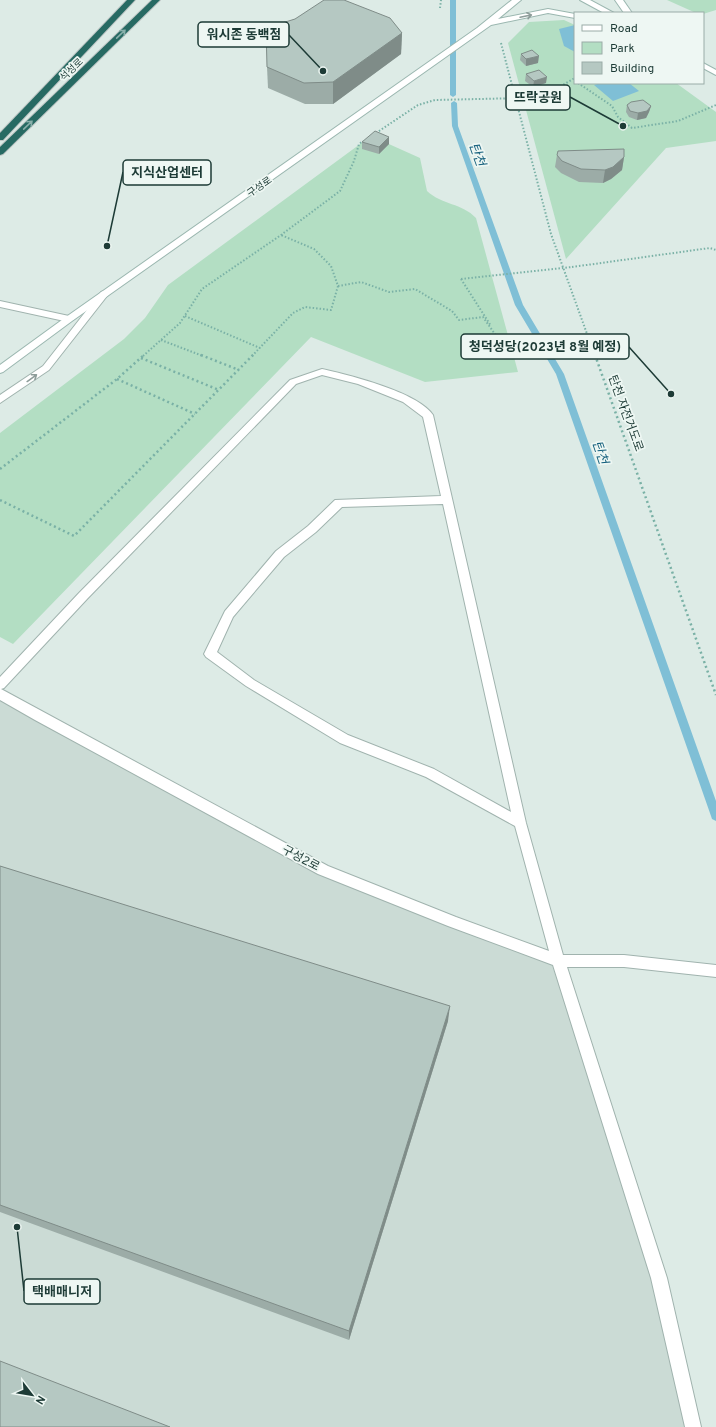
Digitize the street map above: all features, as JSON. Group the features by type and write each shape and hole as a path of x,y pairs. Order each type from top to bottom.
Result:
{"highway":[{"name":"석성로","path":"0,138 130,0"},
{"name":"석성로","path":"0,152 156,0"}],"street":[{"name":"구성로","path":"0,370 104,294 480,30 517,0"},
{"path":"584,0 608,12"},
{"path":"619,0 627,12"},
{"path":"488,24 548,11 574,16"},
{"path":"704,66 716,73"},
{"path":"0,400 46,368 104,294"},
{"path":"0,304 69,319"},
{"path":"0,685 83,596 294,382 322,372 361,381 407,400 428,415 520,823 558,961 659,1278 693,1427"},
{"path":"447,500 339,504 312,529 280,554 229,614 210,654 250,683 344,740 430,773 520,823"},
{"name":"구성2로","path":"0,694 323,870 453,922 558,961 624,960 716,971"}],"path":[{"path":"440,8 441,0"},
{"name":"탄천 자전거도로","path":"501,43 551,234 716,695"},
{"path":"371,136 381,132 418,105 435,100 515,98 545,95 574,79"},
{"path":"579,84 612,106 618,117 632,128 678,121 716,105"},
{"path":"0,469 117,379 141,358 180,323 202,289 281,235 340,191 354,161 359,144 365,140"},
{"path":"0,500 74,536 239,370 293,313 305,307 331,310 338,286 331,266 314,249 281,235"},
{"path":"338,286 361,282 389,292 415,289 452,311 459,320 483,317 499,340 461,279 572,267 710,248 716,250"},
{"path":"185,316 260,348"},
{"path":"161,340 239,370"},
{"path":"141,358 219,390"},
{"path":"117,379 195,414"}],"shaded area":[{"path":"0,694 323,870 558,961 614,1140 693,1427 0,1427"}],"green space":[{"path":"667,0 716,0 716,10 704,14 704,12 694,12"},
{"path":"564,20 574,25 574,84 677,84 716,112 716,141 666,148 566,259 508,43 529,22"},
{"path":"371,136 420,158 427,191 439,199 465,209 476,218 518,372 425,382 311,337 13,644 0,637 0,433 124,339 145,318 168,285"}],"water":[{"path":"574,25 574,51 564,46 559,29"},
{"path":"630,84 639,91 613,101 594,85"}],"building":[{"path":"324,0 344,0 390,18 402,33 333,82 304,83 267,67 266,28 295,19"},
{"path":"532,50 539,56 526,59 521,54"},
{"path":"539,70 547,77 534,81 526,74"},
{"path":"643,100 651,106 647,111 638,113 630,111 627,105 631,102"},
{"path":"375,131 389,137 379,147 362,142"},
{"path":"624,149 624,157 613,167 605,170 581,169 562,161 557,155 558,151"},
{"path":"0,866 450,1006 349,1331 0,1205"},
{"path":"0,1361 170,1427 0,1427"}],"waterway":[{"name":"탄천","path":"453,0 453,95"},
{"name":"탄천","path":"454,103 455,126 519,305 560,374 716,816"}],"place":[{"name":"워시존 동백점","path":"323,71"},
{"name":"뜨락공원","path":"623,126"},
{"name":"지식산업센터","path":"107,246"},
{"name":"청덕성당(2023년 8월 예정)","path":"671,394"},
{"name":"택배매니저","path":"17,1227"}]}
